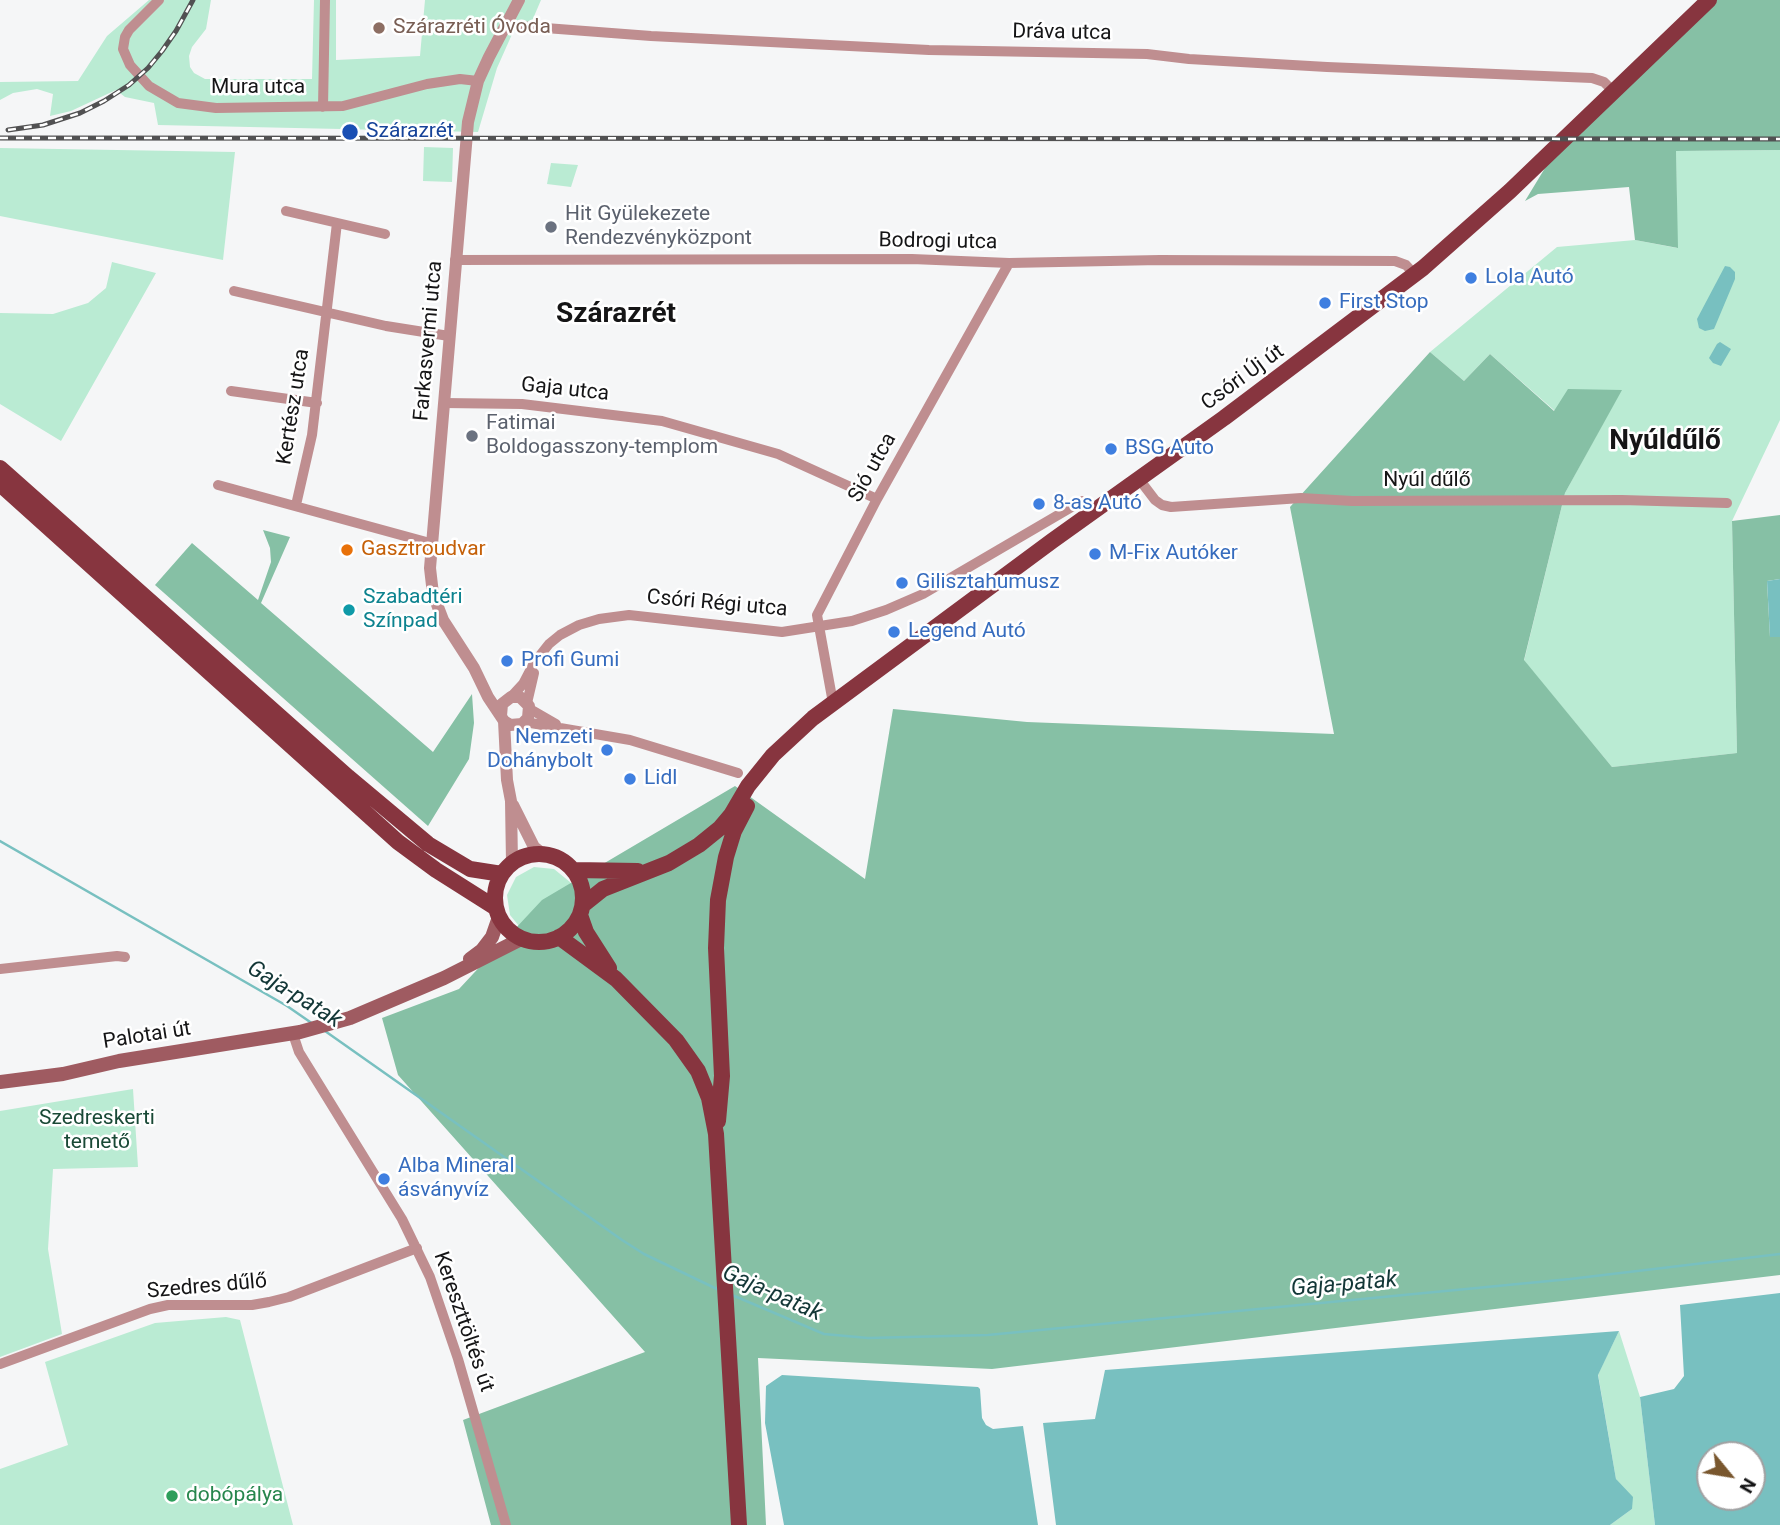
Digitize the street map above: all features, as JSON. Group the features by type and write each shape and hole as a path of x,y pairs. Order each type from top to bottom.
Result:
{"main road":[{"name":"Csóri Új út","path":"773,755 800,728 833,703 1415,275 1510,191 1709,0"},
{"path":"0,468 348,777 420,848 470,869 507,869"},
{"path":"0,484 498,913 508,929 522,939 541,942 559,937 571,928 581,910 603,889 687,854 720,828 773,755"},
{"path":"716,1134 722,1076 716,948 718,900 734,831 773,755"},
{"path":"444,978 482,950 496,931 496,888 507,869 526,856 543,854 558,858 574,870 582,886 581,910 586,932 616,979"},
{"path":"574,870 648,870"},
{"path":"559,937 616,979 676,1040 691,1059 709,1098 716,1134 739,1525"},
{"path":"444,978 522,939"},
{"name":"Palotai út","path":"0,1082 62,1074 120,1061 296,1033 343,1020 444,978"}],"street":[{"name":"Mura utca","path":"159,0 129,30 123,43 130,65 155,91 170,100 201,107 323,107 356,104 427,84 460,79 478,81"},
{"path":"323,107 325,0"},
{"name":"Farkasvermi utca","path":"502,719 436,606 431,583 430,543 468,122 478,81 520,0"},
{"name":"Dráva utca","path":"506,25 652,36 929,50 1147,54 1327,67 1592,78 1604,82 1613,91"},
{"path":"286,211 385,234"},
{"name":"Kertész utca","path":"296,505 309,456 317,403 338,223"},
{"name":"Bodrogi utca","path":"455,260 912,259 1009,263 1160,260 1395,261 1406,265 1415,275"},
{"name":"Sió utca","path":"833,703 817,615 877,499 1009,263"},
{"path":"234,291 405,330 449,336"},
{"path":"231,391 317,403"},
{"name":"Gaja utca","path":"444,403 522,404 662,421 778,454 877,499"},
{"name":"Nyúl dűlő","path":"1139,479 1155,500 1161,505 1171,507 1301,498 1352,501 1622,500 1727,503"},
{"path":"218,485 430,543"},
{"name":"Csóri Régi utca","path":"510,698 523,684 549,644 566,632 599,619 653,617 767,631 798,631 869,616 916,597 1082,501"},
{"name":"Csóri Régi utca","path":"529,706 540,657"},
{"name":"Farkasvermi utca","path":"482,683 492,692 510,698"},
{"path":"507,869 511,801 501,708 510,698 520,698 563,728"},
{"path":"507,756 529,706"},
{"path":"502,719 510,726 522,724 563,728 648,745 738,773"},
{"path":"511,801 534,847 543,854"},
{"path":"0,969 125,957"},
{"name":"Kereszttöltés út","path":"296,1033 299,1052 402,1219 417,1248 444,1315 506,1525"},
{"name":"Szedres dűlő","path":"0,1364 150,1309 168,1306 252,1304 289,1297 417,1248"}],"green space":[{"path":"149,0 211,0 206,29 192,47 189,56 190,67 194,73 205,79 312,79 314,0 336,0 336,60 420,56 425,0 541,0 532,21 513,32 497,68 478,132 158,125 154,103 125,97 116,90 71,111 50,116 53,94 37,89 13,93 0,100 0,82 78,81 107,36"},
{"path":"1709,0 1780,0 1780,150 1676,151 1678,248 1635,240 1629,187 1538,194 1525,201 1562,140"},
{"path":"424,147 453,148 452,182 423,181"},
{"path":"0,148 235,152 223,260 0,216"},
{"path":"1780,150 1780,420 1732,521 1737,753 1612,767 1524,661 1565,493 1621,390 1555,411 1490,354 1464,381 1430,352 1557,247 1635,240 1677,248 1676,151"},
{"path":"551,163 578,165 571,187 547,184"},
{"path":"112,262 156,273 61,441 0,404 0,313 53,314 88,303 106,288"},
{"path":"1430,352 1464,381 1490,354 1554,411 1568,389 1622,390 1565,493 1524,660 1612,767 1737,753 1732,521 1780,515 1780,579 1767,581 1770,637 1780,637 1780,1275 992,1369 758,1358 766,1525 491,1525 463,1420 645,1352 398,1075 382,1018 459,989 542,900 735,786 865,879 893,709 1027,722 1334,734 1290,507"},
{"path":"263,530 290,537 261,603 433,752 472,694 474,723 469,759 428,826 155,585 192,543 258,600 271,562 270,548"},
{"path":"534,867 554,869 570,882 574,891 523,931 510,915 507,895 516,877"},
{"name":"Szedreskerti temető","path":"133,1089 138,1167 53,1169 48,1249 62,1334 0,1357 0,1111"},
{"path":"226,1317 240,1320 293,1525 0,1525 0,1469 68,1445 45,1362 155,1323"},
{"path":"1619,1331 1640,1397 1655,1525 1610,1525 1632,1509 1616,1479 1598,1374"}],"water":[{"path":"1725,266 1735,272 1735,279 1714,329 1705,331 1699,328 1697,319"},
{"path":"1720,342 1731,349 1721,366 1709,358"},
{"path":"1780,579 1780,637 1770,637 1767,581"},
{"path":"1780,1293 1780,1525 1655,1525 1640,1397 1674,1389 1684,1376 1680,1305"},
{"path":"1619,1331 1598,1375 1616,1479 1633,1497 1632,1509 1610,1525 1056,1525 1043,1423 1095,1419 1105,1370"},
{"path":"782,1375 978,1387 982,1418 986,1425 993,1429 1023,1426 1038,1525 784,1525 765,1423 766,1386"}],"waterway":[{"name":"Gaja-patak","path":"0,841 287,1006 313,1024"},
{"name":"Gaja-patak","path":"325,1031 622,1240 644,1254 719,1290"},
{"name":"Gaja-patak","path":"732,1295 824,1334 868,1338 988,1335 1570,1279 1780,1254"}],"railway":[{"path":"8,130 43,125 80,113 129,85 162,51 193,0"},
{"path":"0,138 1780,139"}],"place":[{"name":"Szárazréti Óvoda","path":"379,28"},
{"name":"Szárazrét","path":"350,132"},
{"name":"Hit Gyülekezete Rendezvényközpont","path":"551,227"},
{"name":"Lola Autó","path":"1471,278"},
{"name":"First Stop","path":"1325,303"},
{"name":"Fatimai Boldogasszony-templom","path":"472,436"},
{"name":"BSG Auto","path":"1111,449"},
{"name":"8-as Autó","path":"1039,504"},
{"name":"Gasztroudvar","path":"347,550"},
{"name":"M-Fix Autóker","path":"1095,554"},
{"name":"Gilisztahumusz","path":"902,583"},
{"name":"Szabadtéri Színpad","path":"349,610"},
{"name":"Legend Autó","path":"894,632"},
{"name":"Profi Gumi","path":"507,661"},
{"name":"Nemzeti Dohánybolt","path":"607,750"},
{"name":"Lidl","path":"630,779"},
{"name":"Alba Mineral ásványvíz","path":"384,1179"},
{"name":"dobópálya","path":"172,1496"}],"district":[{"name":"Szárazrét","path":"616,315"},
{"name":"Nyúldűlő","path":"1665,442"}]}
